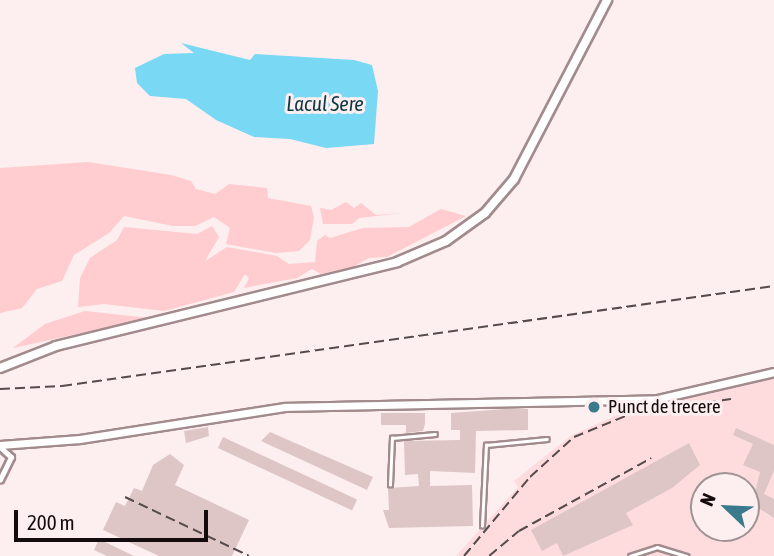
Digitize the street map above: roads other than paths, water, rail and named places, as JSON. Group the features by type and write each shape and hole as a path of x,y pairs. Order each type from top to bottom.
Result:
{"main road":[{"path":"0,368 56,346 397,261 460,233 485,213 514,179 607,0"}],"street":[{"path":"0,446 80,439 285,407 657,399 774,372"},
{"path":"0,446 11,457 0,480"}],"lane":[{"path":"390,485 392,438 435,434"},
{"path":"482,526 486,445 547,439"},
{"path":"630,556 657,547 687,556"}],"water":[{"name":"Lacul Sere","path":"181,43 250,60 255,54 354,60 372,65 378,91 374,144 326,148 290,139 254,137 216,120 186,99 150,96 137,83 135,68 164,54 194,53"}],"railway":[{"path":"0,389 62,386 774,286"},
{"path":"464,556 530,477 574,437 633,413 731,399"},
{"path":"489,556 519,531 651,458"},
{"path":"125,497 249,556"}],"place":[{"name":"Punct de trecere","path":"594,407"}]}
